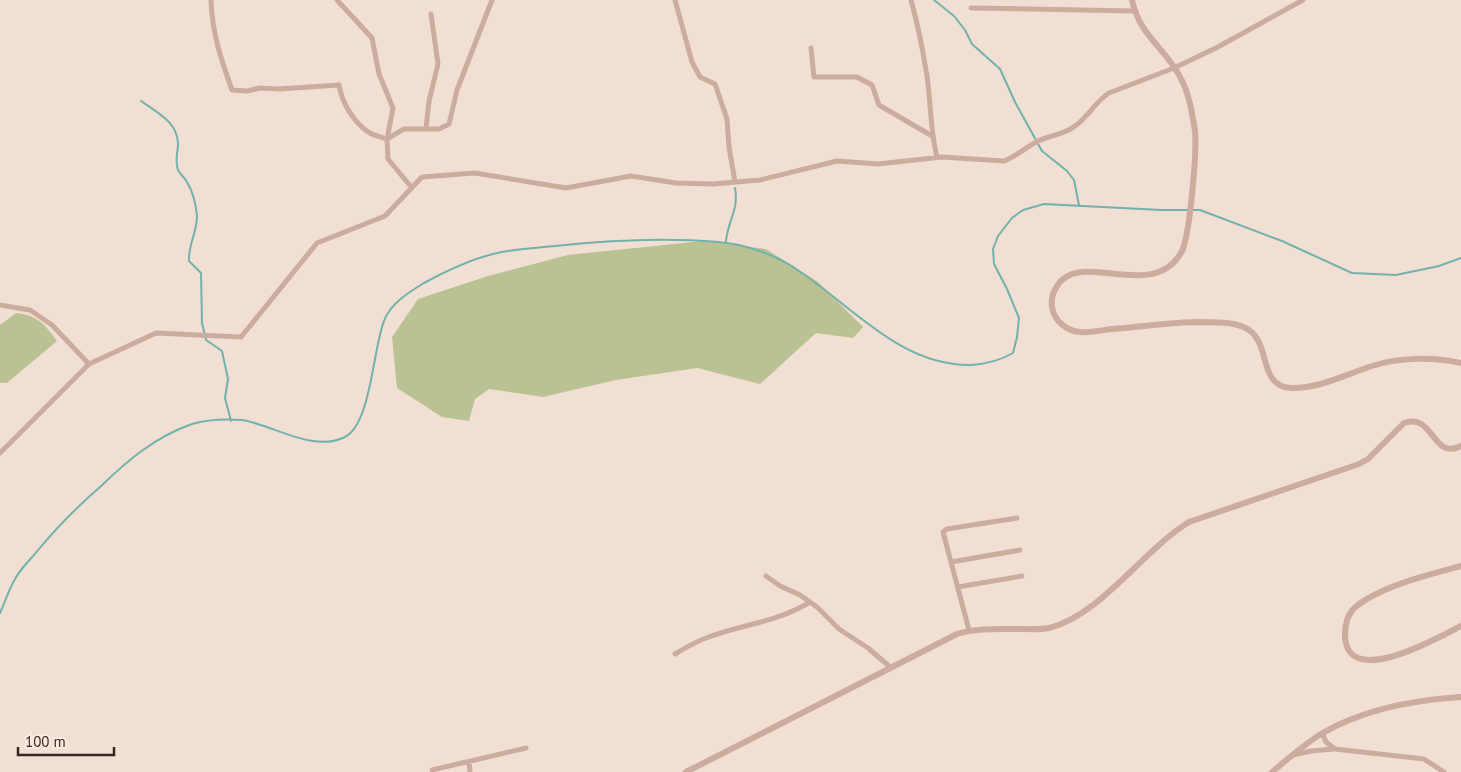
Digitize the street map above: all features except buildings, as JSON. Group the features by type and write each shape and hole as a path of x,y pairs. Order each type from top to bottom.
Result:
{"street":[{"path":"211,0 212,23 221,60 232,90 247,92 260,88 279,89 339,85 350,115 369,132 387,139"},
{"path":"337,0 372,38 379,74 393,108 387,139 388,159 412,188"},
{"path":"387,139 404,129 439,129 449,124 457,90 492,0"},
{"path":"676,0 692,62 700,77 715,84 727,120 735,182"},
{"path":"911,0 917,21 927,77 932,136 937,157"},
{"path":"1132,0 1143,29 1174,68 1188,95 1195,133 1191,199 1185,242 1182,251 1169,266 1145,275 1083,272 1067,275 1060,281 1052,299 1052,308 1056,318 1062,325 1080,332 1187,323 1242,326 1250,330 1260,344 1270,376 1274,382 1289,388 1311,386 1394,360 1438,359 1461,363"},
{"path":"0,454 89,364 156,333 241,337 316,243 385,216 422,178 475,173 566,188 631,176 694,184 760,180 837,162 878,164 937,157 1004,161 1040,140 1066,132 1076,126 1102,97 1109,93 1174,68 1216,48 1303,0"},
{"path":"971,8 1136,11"},
{"path":"426,128 429,101 438,64 431,14"},
{"path":"811,48 814,77 857,78 872,85 879,105 932,136"},
{"path":"0,305 30,310 52,325 89,364"},
{"path":"686,772 946,639 980,628 1037,629 1060,624 1076,616 1098,600 1167,538 1190,522 1359,464 1368,459 1404,423 1418,422 1445,448 1451,450 1461,446"},
{"path":"969,630 942,535 945,530 1017,518"},
{"path":"951,562 1020,550"},
{"path":"1461,566 1407,582 1368,598 1356,606 1348,616 1345,639 1352,654 1360,658 1380,660 1403,654 1461,626"},
{"path":"766,576 810,602 839,629 868,648 890,667"},
{"path":"958,587 1022,576"},
{"path":"675,654 706,638 773,619 790,613 810,602"},
{"path":"1272,772 1322,733 1357,718 1388,708 1420,701 1461,696"},
{"path":"1322,733 1326,742 1334,749"},
{"path":"432,770 526,748"},
{"path":"1291,756 1312,751 1334,749 1424,760 1432,763 1444,772"},
{"path":"470,762 470,772"}],"green space":[{"path":"703,241 766,249 818,282 863,327 853,338 816,333 760,384 697,368 616,380 543,397 489,389 475,399 469,421 442,417 397,388 392,337 418,299 488,276 568,255"},
{"path":"16,313 30,316 40,321 57,341 7,383 0,383 0,325"}],"waterway":[{"path":"934,0 954,16 965,30 972,44 1000,69 1015,102 1042,151 1067,171 1074,180 1079,205"},
{"path":"141,101 166,119 175,131 177,138 177,167 191,190 197,216 189,261 201,273 202,323 206,340 222,351 228,379 225,398 231,421"},
{"path":"726,241 736,203 735,188"},
{"path":"0,613 17,575 83,502 143,450 179,429 192,424 210,421 242,420 307,440 333,441 345,437 354,429 361,417 366,402 380,333 387,315 395,304 406,294 441,274 475,259 493,254 532,248 636,240 697,240 739,245 771,255 790,265 879,332 900,345 922,356 946,363 971,365 993,362 1013,353 1019,318 994,264 993,249 998,236 1012,218 1023,210 1044,204 1200,210 1282,241 1352,273 1396,275 1439,266 1461,258"}]}
